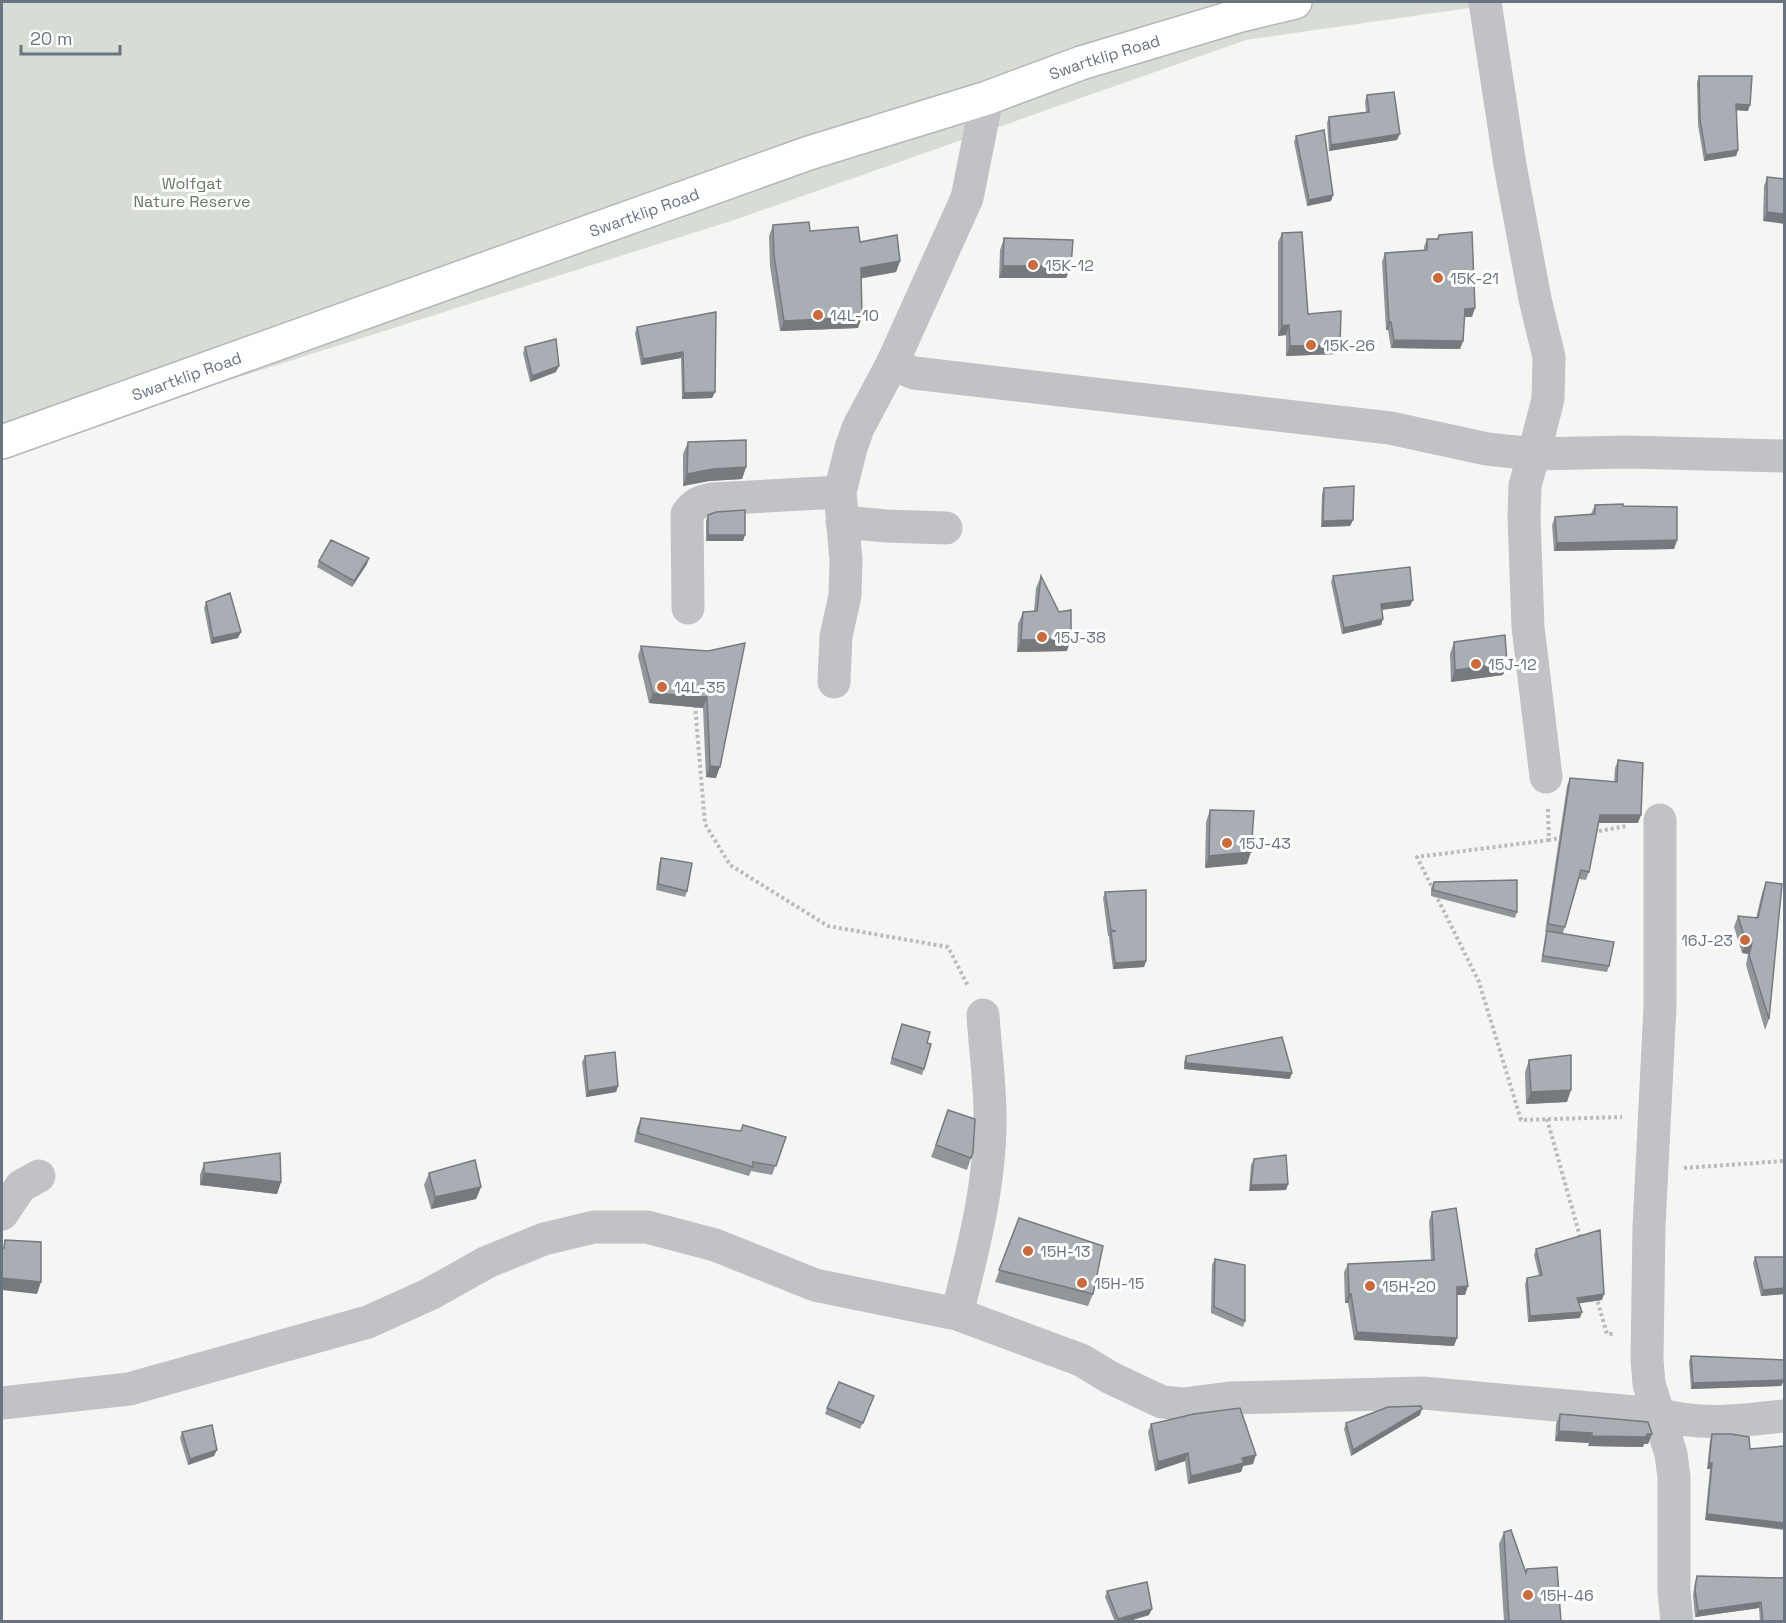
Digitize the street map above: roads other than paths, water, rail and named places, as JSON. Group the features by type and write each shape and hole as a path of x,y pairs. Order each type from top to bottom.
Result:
{"main road":[{"name":"Swartklip Road","path":"2,442 809,153 987,98 1081,63 1241,15 1295,2"}],"street":[{"path":"1485,2 1512,176 1535,299 1549,357 1548,399 1525,484 1528,627 1546,777"},
{"path":"834,682 836,636 845,596 846,560 841,507 850,448 892,364 967,198 987,98"},
{"path":"892,364 914,373 1390,428 1487,449 1534,454 1628,452 1785,456"},
{"path":"688,608 687,514 700,501 712,499 841,507 887,526 946,528"},
{"path":"1660,820 1660,1006 1647,1335 1649,1384 1671,1454 1674,1477 1674,1592 1677,1622"},
{"path":"957,1314 975,1241 985,1184 990,1116 983,1015"},
{"path":"2,1214 21,1186 39,1176"},
{"path":"2,1403 129,1389 368,1322 430,1294 487,1262 544,1239 594,1227 647,1227 716,1245 814,1285 957,1314 1081,1360 1111,1378 1162,1402 1183,1404 1229,1398 1424,1393 1658,1414 1704,1422 1785,1416"}],"place":[{"name":"15K-12","path":"1033,265"},
{"name":"15K-21","path":"1438,278"},
{"name":"14L-10","path":"818,315"},
{"name":"15K-26","path":"1311,345"},
{"name":"15J-38","path":"1042,637"},
{"name":"15J-12","path":"1476,664"},
{"name":"14L-35","path":"662,687"},
{"name":"15J-43","path":"1227,843"},
{"name":"16J-23","path":"1745,940"},
{"name":"15H-13","path":"1028,1251"},
{"name":"15H-15","path":"1082,1283"},
{"name":"15H-20","path":"1370,1286"},
{"name":"15H-46","path":"1528,1595"}],"park label":[{"name":"Wolfgat Nature Reserve","path":"192,192"}]}
